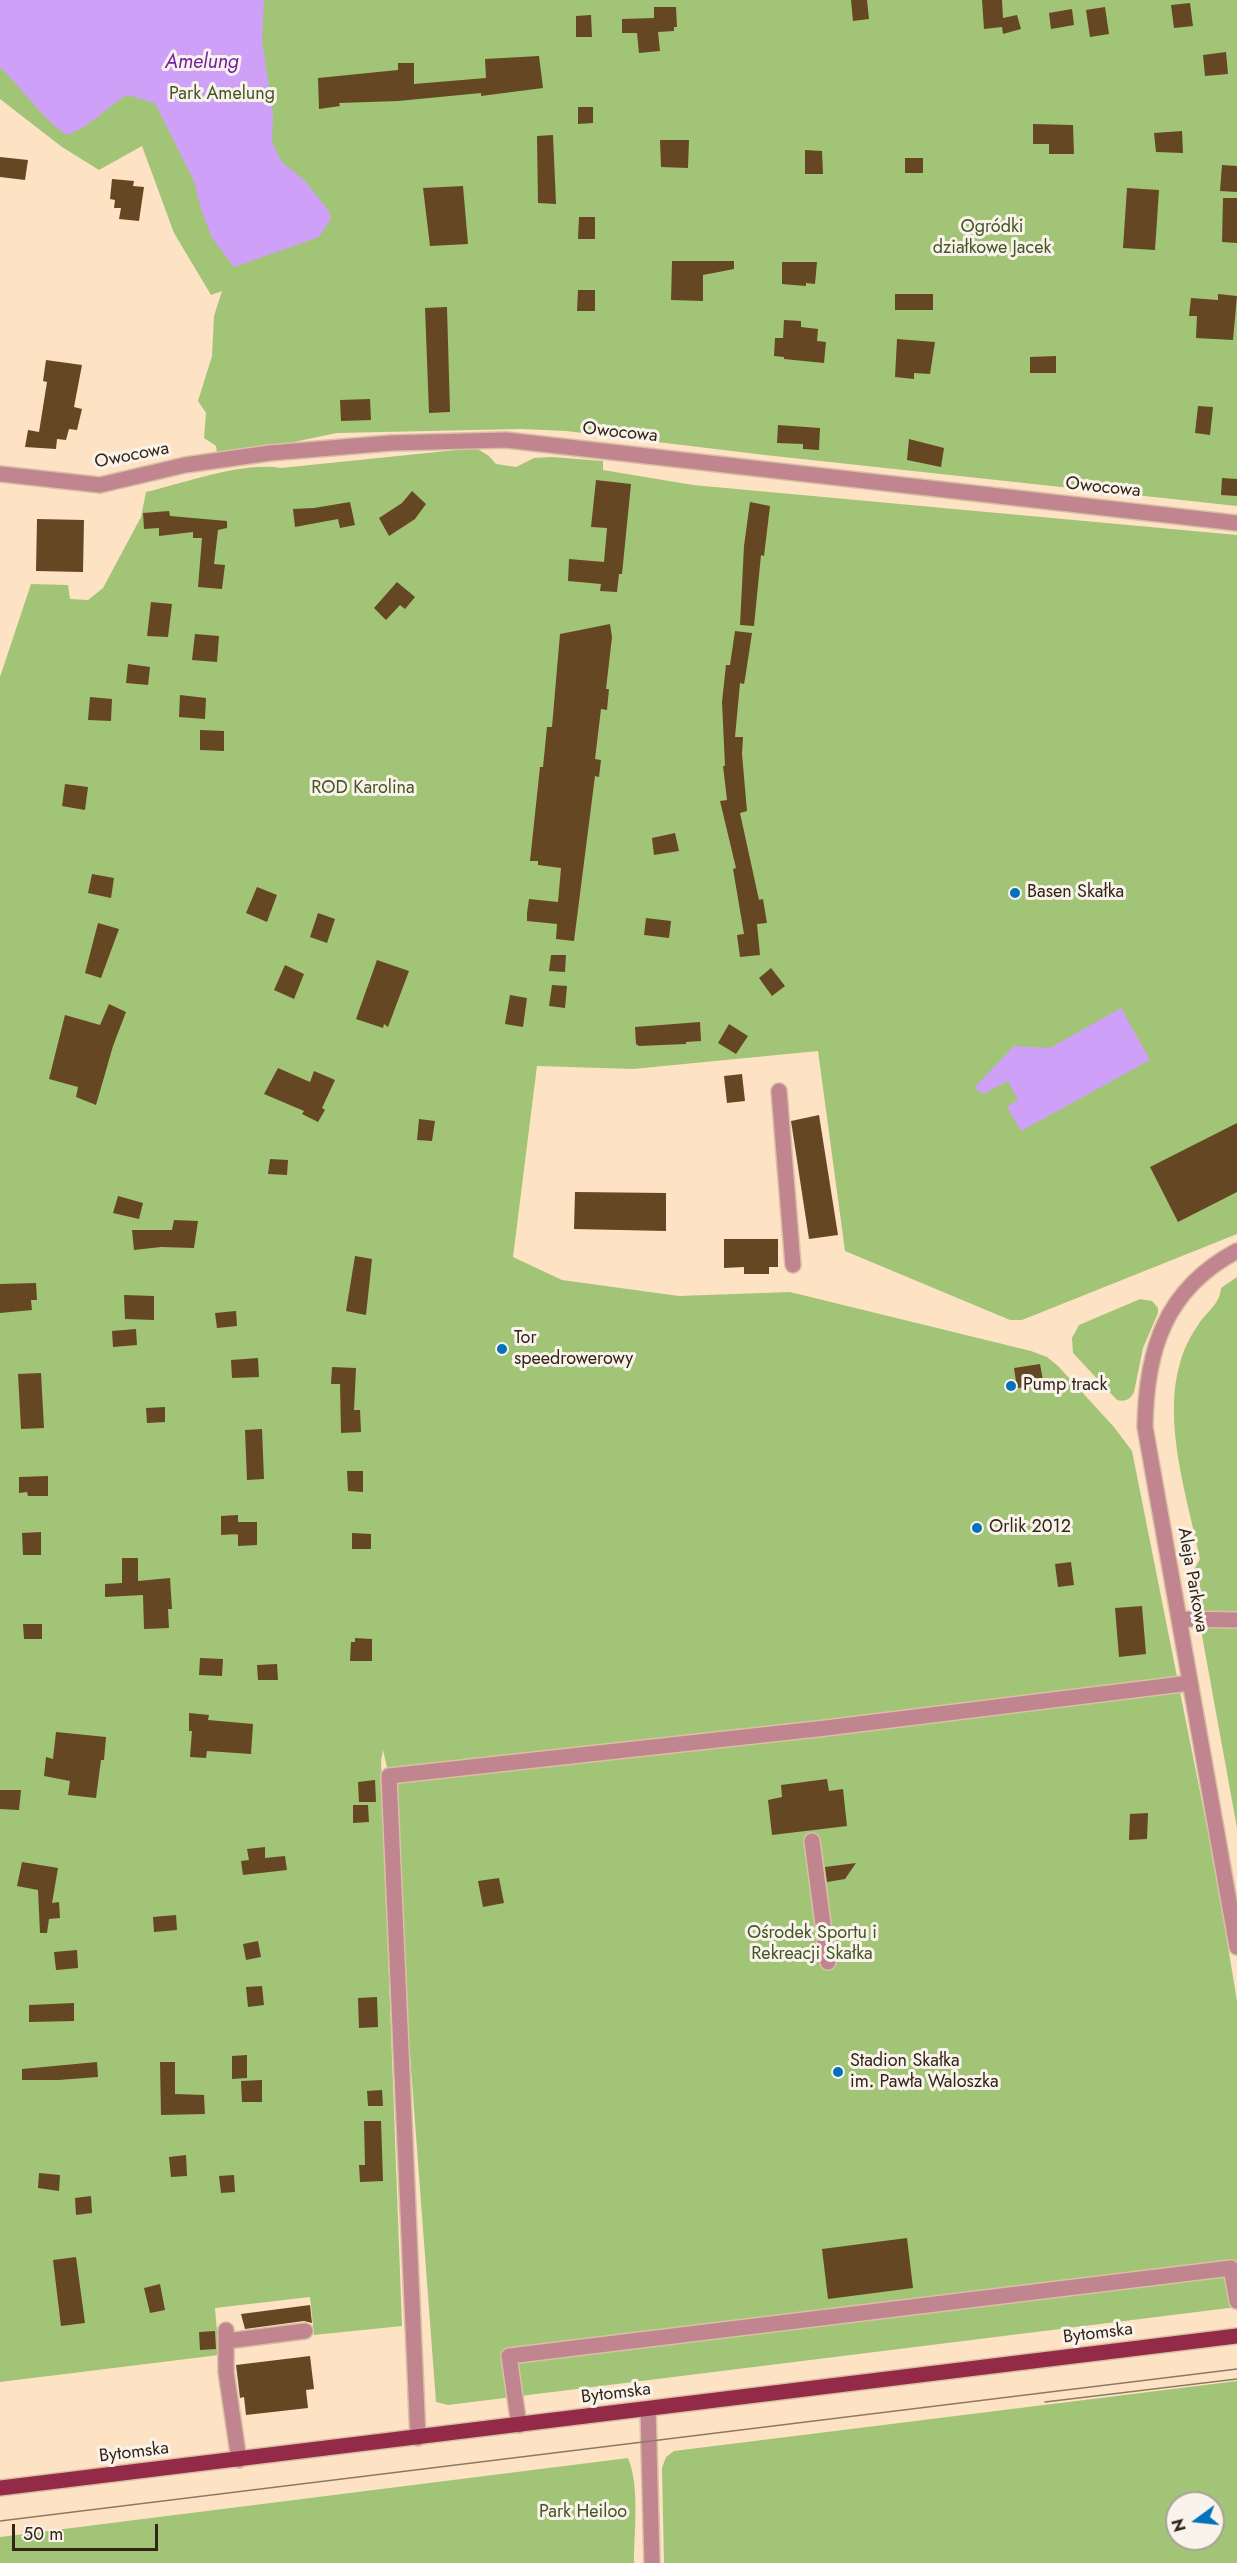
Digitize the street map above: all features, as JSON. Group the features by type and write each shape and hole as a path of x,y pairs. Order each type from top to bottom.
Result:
{"main road":[{"name":"Bytomska","path":"0,2488 1237,2336"}],"street":[{"name":"Owocowa","path":"0,474 100,485 185,465 270,453 391,443 506,441 1237,523"},
{"path":"779,1091 793,1265"},
{"name":"Aleja Parkowa","path":"1237,1251 1211,1267 1192,1284 1174,1307 1159,1334 1146,1387 1145,1427 1237,1947"},
{"path":"1179,1619 1237,1620"},
{"path":"418,2438 389,1776 838,1727 1190,1683"},
{"path":"812,1841 828,1962"},
{"path":"519,2425 509,2356 1231,2268 1237,2301"},
{"path":"239,2460 226,2372 227,2336 305,2331"},
{"path":"648,2409 652,2563"}],"green space":[{"name":"Ogródki działkowe Jacek","path":"0,0 1237,0 1237,506 566,431 521,429 337,433 265,448 217,453 216,446 204,438 206,413 198,401 212,356 214,316 222,291 211,295 174,233 142,146 99,170 62,147 0,99"},
{"path":"476,448 489,456 496,464 516,467 534,458 603,461 603,470 693,485 1237,535 1237,1234 1022,1320 1010,1320 845,1251 818,1051 633,1069 537,1066 513,1257 562,1280 679,1296 790,1292 1031,1351 1047,1357 1058,1366 1114,1427 1132,1451 1214,1862 1237,2001 1237,2307 448,2405 436,2402 389,1776 383,1750 381,1761 402,2326 314,2335 310,2297 215,2308 219,2355 0,2382 0,677 31,584 68,585 70,599 88,600 103,588 141,517 146,492 232,470 281,468"},
{"path":"1237,1277 1237,1828 1191,1575 1200,1559 1179,1461 1174,1411 1175,1386 1188,1342 1216,1302 1221,1288"},
{"path":"1140,1299 1152,1301 1158,1308 1158,1313 1143,1348 1134,1392 1127,1400 1117,1400 1073,1353 1072,1338 1079,1325"},
{"path":"1237,2381 1237,2563 664,2563 662,2468 666,2457 674,2451"},
{"name":"Park Heiloo","path":"628,2458 632,2469 635,2495 634,2563 0,2563 0,2537"}],"water":[{"name":"Amelung","path":"0,0 264,0 262,41 273,114 272,142 281,161 305,181 328,210 331,219 319,237 234,267 212,238 194,181 155,103 127,95 83,127 66,135 0,67"},
{"path":"1121,1008 1150,1060 1021,1131 1007,1107 1018,1100 1008,1081 983,1094 974,1088 1014,1046 1050,1048"}],"building":[{"path":"851,0 867,0 869,19 853,21"},
{"path":"982,0 1002,0 1003,18 1017,15 1021,29 1003,34 1002,27 984,29"},
{"path":"1190,3 1193,26 1174,28 1171,5"},
{"path":"654,7 676,7 677,27 674,27 674,31 658,32 660,51 639,53 637,33 622,33 622,19 654,18"},
{"path":"1105,7 1109,34 1090,37 1086,10"},
{"path":"1072,9 1074,25 1051,29 1049,13"},
{"path":"591,15 592,37 576,37 576,16"},
{"path":"1226,52 1228,74 1205,76 1203,55"},
{"path":"539,56 543,88 481,96 481,93 398,101 339,103 340,106 319,109 318,78 398,70 398,63 414,63 414,84 486,78 485,59"},
{"path":"578,107 593,107 593,123 578,124"},
{"path":"1033,124 1073,125 1074,154 1049,154 1049,144 1033,144"},
{"path":"1182,131 1183,153 1156,152 1154,133"},
{"path":"553,135 556,204 538,203 537,136"},
{"path":"660,140 689,140 688,168 661,167"},
{"path":"805,150 822,151 823,174 805,174"},
{"path":"0,157 28,160 25,180 0,177"},
{"path":"905,158 923,158 923,173 905,173"},
{"path":"1222,165 1237,166 1237,192 1220,191"},
{"path":"112,179 134,181 133,186 144,187 139,221 119,219 121,208 114,208 115,200 110,199"},
{"path":"463,186 468,244 430,246 423,188"},
{"path":"1127,188 1159,190 1155,250 1123,248"},
{"path":"1223,198 1237,198 1237,243 1222,242"},
{"path":"579,217 595,217 595,239 578,239"},
{"path":"672,261 734,261 734,269 703,275 703,301 671,300"},
{"path":"782,262 817,262 815,284 806,283 806,286 782,284"},
{"path":"578,290 595,290 595,311 577,311"},
{"path":"895,294 933,294 933,310 895,310"},
{"path":"1218,294 1237,296 1233,340 1196,338 1197,316 1189,316 1191,298 1218,300"},
{"path":"447,307 450,412 429,413 425,308"},
{"path":"784,320 801,321 801,327 818,329 817,341 826,342 824,363 774,356 775,338 783,338"},
{"path":"897,339 935,342 930,374 914,373 914,379 895,377"},
{"path":"1056,356 1056,373 1030,373 1030,357"},
{"path":"46,360 82,365 74,407 82,409 77,430 69,429 66,440 57,439 56,449 25,447 28,430 39,432 47,382 43,381"},
{"path":"370,399 371,420 341,421 340,400"},
{"path":"1198,406 1213,407 1210,435 1195,433"},
{"path":"778,425 820,428 819,450 803,449 803,444 777,443"},
{"path":"909,439 944,448 941,467 907,460"},
{"path":"1222,478 1237,479 1237,496 1221,495"},
{"path":"596,480 631,484 622,574 619,574 617,592 600,591 601,584 568,581 569,559 604,562 607,528 591,527"},
{"path":"412,491 426,504 415,519 389,536 379,518 402,503"},
{"path":"350,502 355,525 340,528 338,519 295,527 293,509"},
{"path":"750,502 770,506 764,556 761,555 754,626 740,625 744,546"},
{"path":"169,511 170,516 227,521 227,528 218,530 214,564 225,565 222,589 198,587 202,538 193,538 193,532 159,536 159,528 144,529 143,513"},
{"path":"37,519 84,520 83,572 36,571"},
{"path":"397,582 415,597 405,609 400,605 386,620 374,608"},
{"path":"151,602 172,604 168,637 147,636"},
{"path":"610,624 612,637 606,689 609,689 607,710 601,709 595,759 601,760 599,777 595,776 574,941 556,939 557,924 527,921 527,913 529,899 558,902 561,868 538,865 538,861 530,861 540,767 543,767 547,727 552,727 560,634"},
{"path":"735,631 752,633 744,684 740,683 735,737 743,737 742,754 747,811 740,813 759,900 763,899 767,923 757,924 760,955 740,957 737,935 744,934 733,869 736,868 720,801 727,800 723,766 725,766 722,702 726,665 730,665"},
{"path":"195,634 219,636 217,662 192,660"},
{"path":"128,664 150,667 148,685 126,683"},
{"path":"180,695 206,698 205,719 179,717"},
{"path":"90,697 112,699 111,721 88,720"},
{"path":"200,730 224,731 224,751 200,750"},
{"path":"65,784 88,787 85,810 62,806"},
{"path":"675,833 679,851 654,855 652,838"},
{"path":"92,874 114,878 111,898 88,893"},
{"path":"257,887 277,895 267,922 246,913"},
{"path":"318,913 335,919 327,943 310,937"},
{"path":"646,918 671,921 669,938 644,935"},
{"path":"98,923 119,929 101,978 85,973"},
{"path":"551,955 566,955 565,972 549,971"},
{"path":"377,960 409,971 388,1027 384,1024 383,1028 356,1019"},
{"path":"285,965 304,974 294,999 274,990"},
{"path":"771,968 785,986 772,996 759,978"},
{"path":"552,985 567,986 565,1008 549,1006"},
{"path":"510,995 527,998 523,1027 505,1024"},
{"path":"109,1004 126,1012 113,1046 96,1105 76,1097 78,1087 49,1079 65,1015 100,1025"},
{"path":"700,1022 701,1041 686,1042 686,1044 639,1046 636,1044 635,1027"},
{"path":"729,1024 748,1036 736,1054 718,1043"},
{"path":"278,1068 310,1082 314,1071 335,1080 322,1108 325,1110 318,1122 302,1114 304,1111 264,1094"},
{"path":"742,1074 745,1101 727,1103 724,1076"},
{"path":"819,1115 838,1235 809,1239 791,1121"},
{"path":"419,1119 435,1121 432,1141 417,1140"},
{"path":"1237,1123 1237,1192 1178,1222 1150,1167"},
{"path":"270,1159 288,1160 287,1175 268,1174"},
{"path":"575,1192 666,1193 666,1231 574,1229"},
{"path":"118,1196 143,1203 139,1219 113,1213"},
{"path":"174,1220 198,1221 194,1248 161,1247 134,1250 132,1230 172,1230"},
{"path":"724,1239 778,1239 778,1267 769,1267 769,1274 744,1274 744,1267 724,1268"},
{"path":"355,1256 372,1259 366,1315 346,1311"},
{"path":"36,1283 37,1300 31,1300 32,1310 0,1313 0,1284"},
{"path":"124,1295 154,1296 154,1320 125,1319"},
{"path":"236,1311 237,1326 217,1328 215,1313"},
{"path":"136,1329 137,1345 113,1347 112,1331"},
{"path":"258,1358 259,1377 232,1378 231,1360"},
{"path":"1040,1364 1044,1386 1017,1388 1014,1368"},
{"path":"332,1367 356,1368 354,1410 360,1410 361,1432 341,1433 340,1384 331,1384"},
{"path":"41,1373 44,1428 21,1429 18,1374"},
{"path":"165,1407 165,1422 147,1423 146,1408"},
{"path":"262,1429 264,1479 247,1480 245,1430"},
{"path":"347,1471 363,1471 363,1492 348,1491"},
{"path":"48,1476 48,1496 28,1496 27,1492 19,1493 19,1477"},
{"path":"238,1515 238,1534 221,1535 221,1516"},
{"path":"238,1522 257,1522 257,1545 238,1546"},
{"path":"41,1532 41,1555 23,1555 22,1533"},
{"path":"352,1533 371,1534 371,1549 352,1549"},
{"path":"122,1558 138,1558 138,1581 170,1578 172,1609 168,1609 169,1628 144,1629 143,1595 105,1597 105,1584 122,1583"},
{"path":"1071,1562 1074,1585 1058,1587 1055,1564"},
{"path":"1142,1606 1146,1654 1119,1657 1115,1608"},
{"path":"23,1624 42,1624 42,1639 24,1639"},
{"path":"355,1638 372,1639 372,1661 350,1661 351,1642 355,1642"},
{"path":"200,1658 223,1659 222,1676 199,1675"},
{"path":"277,1664 278,1680 258,1680 257,1665"},
{"path":"189,1713 209,1715 208,1720 253,1724 251,1754 207,1751 206,1758 190,1757 192,1731 189,1731"},
{"path":"56,1732 106,1737 96,1798 68,1795 70,1781 44,1776 46,1757 53,1759"},
{"path":"827,1779 829,1791 843,1789 847,1826 772,1835 768,1800 782,1797 781,1785"},
{"path":"375,1780 376,1802 359,1802 358,1782"},
{"path":"0,1790 21,1790 19,1810 0,1809"},
{"path":"353,1805 368,1805 369,1822 353,1823"},
{"path":"1148,1813 1147,1839 1129,1840 1130,1814"},
{"path":"265,1847 265,1858 285,1856 287,1870 243,1875 241,1861 249,1860 247,1849"},
{"path":"22,1862 58,1868 52,1903 59,1902 60,1918 49,1919 47,1933 40,1933 38,1890 17,1886"},
{"path":"856,1863 845,1879 827,1882 825,1867"},
{"path":"499,1878 504,1903 483,1907 478,1881"},
{"path":"176,1915 177,1930 154,1932 153,1917"},
{"path":"258,1941 261,1957 246,1960 243,1944"},
{"path":"77,1950 78,1968 56,1970 54,1952"},
{"path":"262,1986 264,2005 248,2007 246,1987"},
{"path":"377,1997 378,2027 359,2028 358,1998"},
{"path":"74,2003 74,2021 29,2022 29,2005"},
{"path":"247,2055 247,2078 232,2079 232,2056"},
{"path":"97,2062 98,2077 22,2080 22,2069"},
{"path":"160,2062 175,2062 175,2094 204,2095 205,2114 161,2115"},
{"path":"262,2080 262,2102 242,2102 241,2081"},
{"path":"382,2090 383,2106 368,2106 367,2091"},
{"path":"364,2121 381,2121 383,2181 360,2182 359,2165 365,2165"},
{"path":"186,2155 187,2176 171,2177 169,2157"},
{"path":"39,2173 60,2175 59,2191 38,2188"},
{"path":"234,2175 235,2192 221,2193 219,2176"},
{"path":"91,2196 92,2213 76,2215 75,2198"},
{"path":"907,2238 913,2288 828,2299 822,2249"},
{"path":"76,2257 85,2323 61,2326 53,2260"},
{"path":"160,2284 165,2310 150,2313 144,2288"},
{"path":"310,2305 312,2323 304,2321 245,2329 241,2314"},
{"path":"215,2331 216,2349 200,2350 199,2332"},
{"path":"310,2356 314,2389 306,2390 308,2408 246,2415 244,2397 240,2398 236,2365"}],"tram line":[{"path":"0,2521 1237,2369"},
{"path":"1045,2402 1237,2379"}],"place":[{"name":"Basen Skałka","path":"1015,893"},
{"name":"Tor speedrowerowy","path":"502,1349"},
{"name":"Pump track","path":"1011,1386"},
{"name":"Orlik 2012","path":"977,1528"},
{"name":"Stadion Skałka im. Pawła Waloszka","path":"838,2072"}],"park label":[{"name":"Park Amelung","path":"222,95"},
{"name":"ROD Karolina","path":"363,789"},
{"name":"Ośrodek Sportu i Rekreacji Skałka","path":"812,1944"}]}
